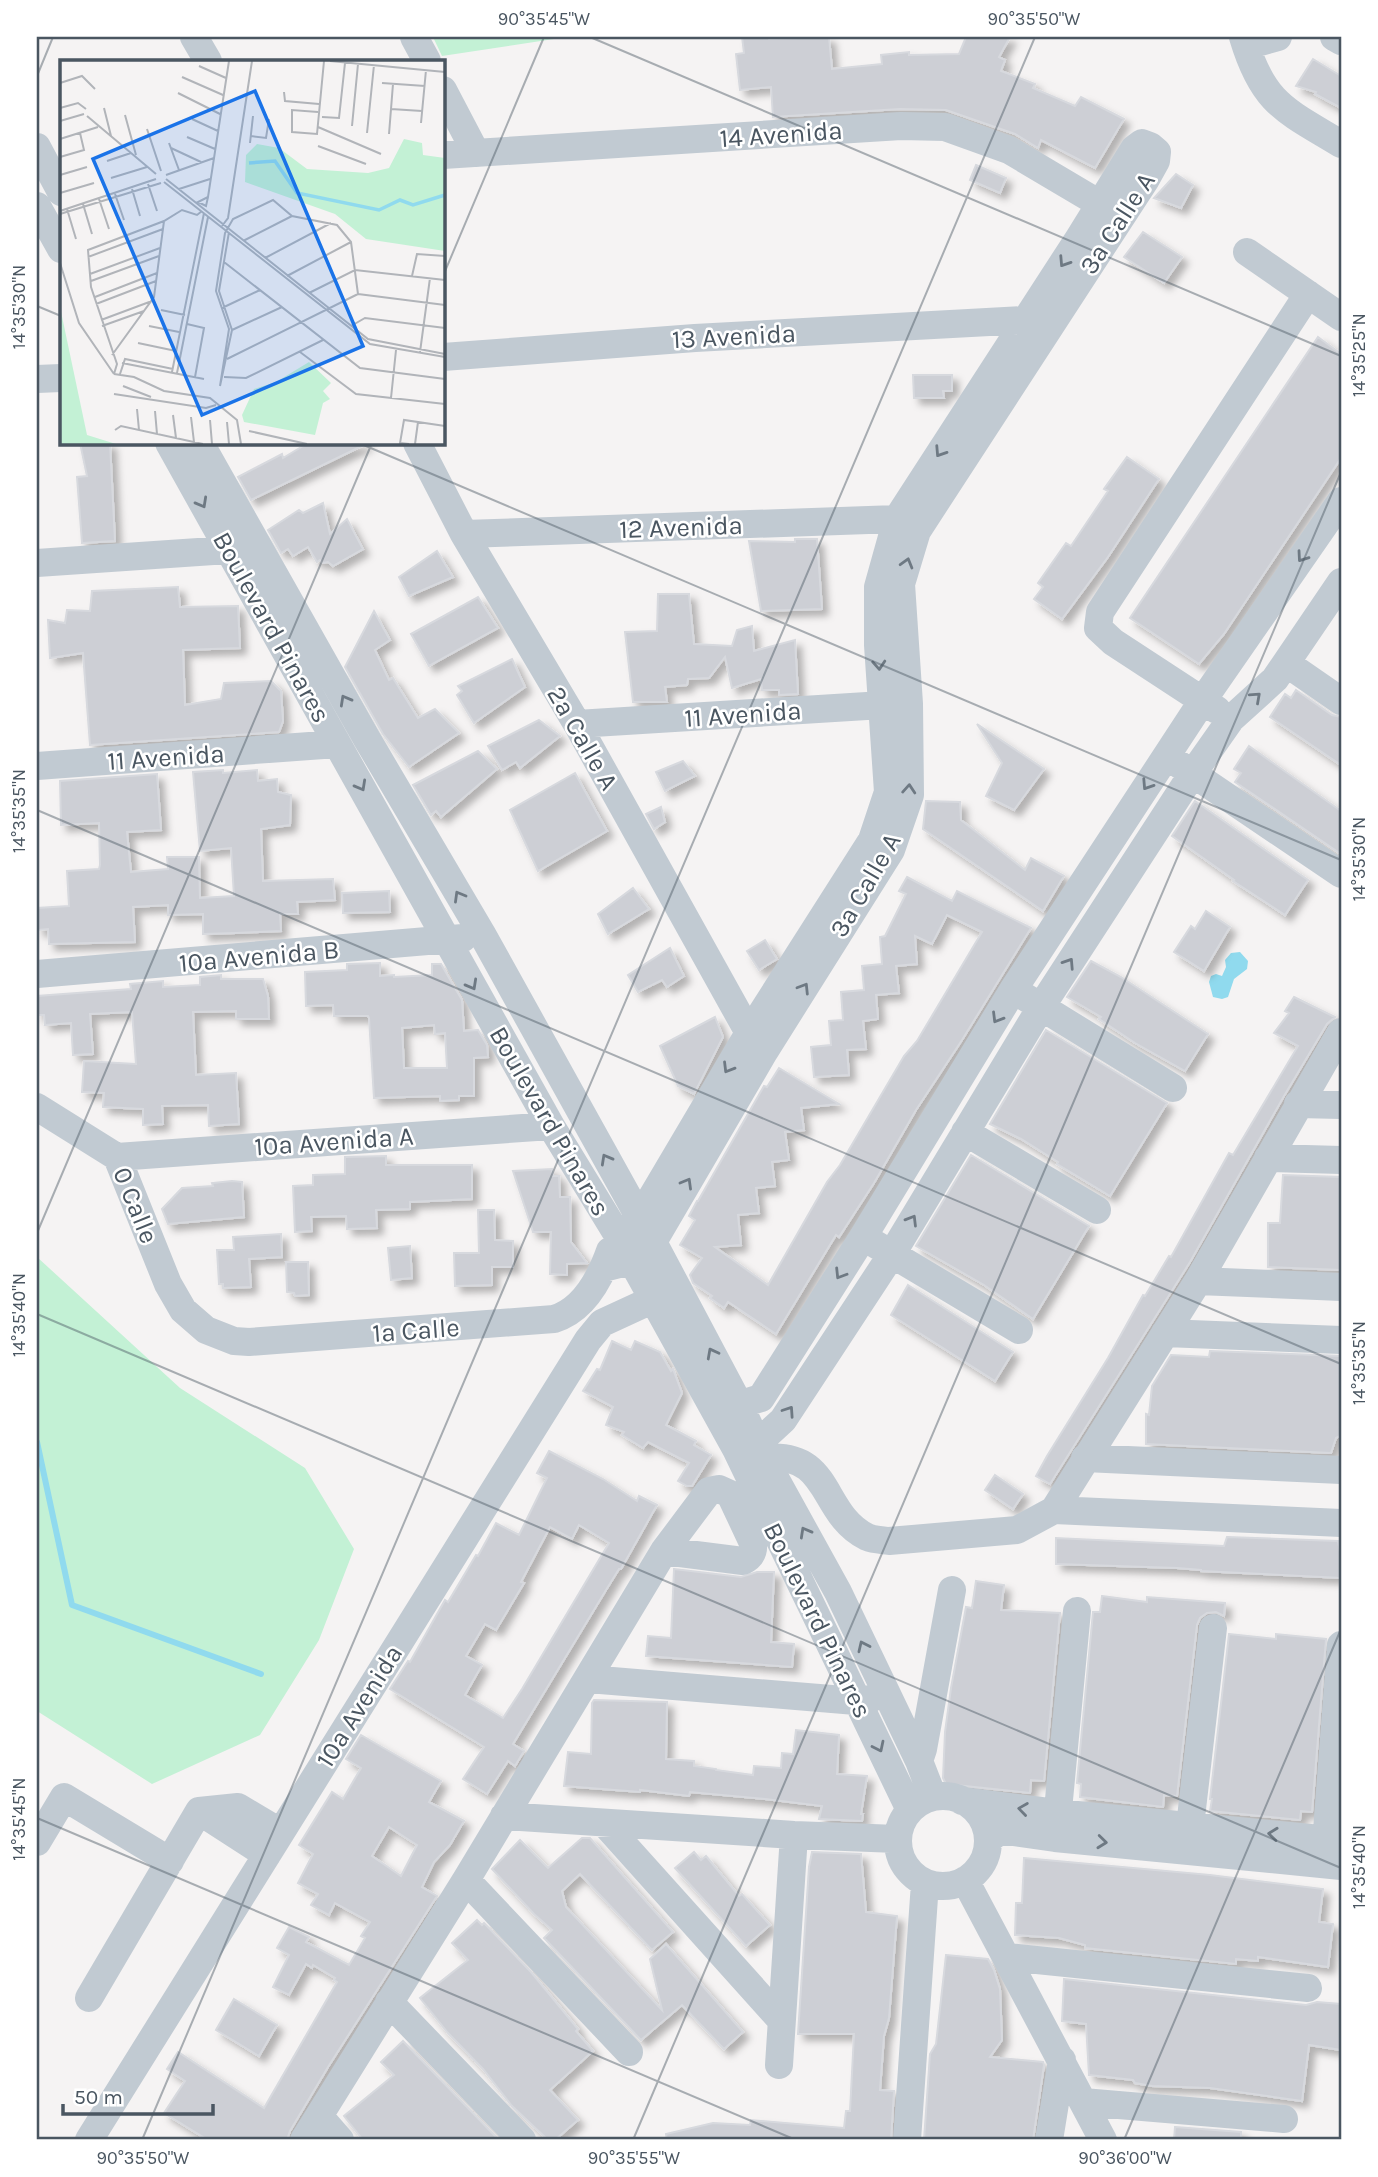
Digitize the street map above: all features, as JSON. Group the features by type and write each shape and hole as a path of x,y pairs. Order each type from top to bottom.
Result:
{"street":[{"path":"194,37 207,60"},
{"path":"414,37 426,60"},
{"path":"1278,37 1245,41 1259,79 1275,101 1341,144"},
{"path":"1334,37 1341,41"},
{"path":"444,92 476,153"},
{"name":"14 Avenida","path":"444,155 887,127 946,127 1009,150 1100,204"},
{"name":"3a Calle A","path":"631,1261 636,1232 749,1033 872,840 888,792 895,705 901,584 916,531 1157,161 1157,152 1150,146 1142,143 1134,149 897,519 878,587 878,645 895,705 910,796 891,850 764,1052 636,1232"},
{"path":"37,147 60,189"},
{"path":"37,206 60,247"},
{"path":"1247,252 1341,317"},
{"path":"1231,719 1113,642 1098,628 1097,620 1107,600 1308,294"},
{"name":"13 Avenida","path":"444,357 695,338 1025,320"},
{"path":"37,379 60,378"},
{"name":"Boulevard Pinares","path":"170,444 551,1126 636,1232"},
{"name":"Boulevard Pinares","path":"201,444 367,739 482,934 751,1456 856,1701 921,1803"},
{"name":"2a Calle A","path":"418,444 464,534 577,724 749,1033"},
{"path":"728,1409 761,1398 863,1237 1013,990 1166,755 1341,501"},
{"name":"12 Avenida","path":"464,534 897,519"},
{"path":"37,563 228,550"},
{"path":"751,1456 783,1420 892,1254 1041,1007 1194,773 1231,719 1275,679 1341,582"},
{"path":"1286,663 1341,701"},
{"name":"11 Avenida","path":"577,724 895,705"},
{"name":"11 Avenida","path":"37,766 337,744"},
{"path":"1166,755 1341,874"},
{"name":"10a Avenida B","path":"37,974 447,940 482,934"},
{"path":"1013,990 1173,1088"},
{"path":"751,1456 781,1456 800,1460 813,1471 847,1522 869,1538 889,1541 1017,1530 1054,1510 1198,1281 1341,1032"},
{"path":"1298,1104 1341,1105"},
{"name":"0 Calle","path":"37,1107 117,1157 174,1298 193,1321 206,1330"},
{"name":"10a Avenida A","path":"117,1157 551,1126"},
{"path":"965,1132 1097,1210"},
{"path":"1268,1158 1341,1160"},
{"name":"1a Calle","path":"206,1330 234,1341 249,1342 554,1319 565,1316 582,1302 604,1268 636,1232"},
{"path":"863,1237 1019,1330"},
{"path":"604,1268 631,1261"},
{"name":"Boulevard Pinares","path":"631,1261 728,1409"},
{"path":"1198,1281 1341,1287"},
{"name":"10a Avenida","path":"89,2140 588,1340 602,1323 654,1299"},
{"path":"1165,1333 1341,1340"},
{"name":"Boulevard Pinares","path":"751,1456 838,1592 919,1761 921,1803"},
{"path":"1086,1458 1341,1470"},
{"path":"1054,1510 1341,1523"},
{"path":"304,2140 466,1880 664,1551"},
{"path":"919,1761 952,1590"},
{"path":"1056,1825 1077,1611"},
{"path":"1189,1839 1213,1628"},
{"path":"962,1801 980,1816 988,1840 983,1863 965,1881 952,1886 925,1883 904,1865 897,1839 901,1823 921,1803 948,1796 1056,1825 1333,1852 1341,1645"},
{"path":"588,1679 856,1701 886,1695"},
{"path":"37,1842 64,1797 170,1861"},
{"path":"89,1998 199,1811 274,1843"},
{"path":"504,1816 897,1839"},
{"path":"605,1824 781,2020"},
{"path":"988,1840 997,1833 1006,1831 1056,1825"},
{"path":"779,2065 794,1835"},
{"path":"466,1880 629,2052"},
{"path":"965,1881 1008,1957 1103,2140"},
{"path":"907,2140 925,1883"},
{"path":"1008,1957 1308,1988"},
{"path":"389,2002 522,2140"},
{"path":"1049,2140 1062,2060"},
{"path":"1083,2102 1284,2119"},
{"path":"319,2116 340,2140"}],"green space":[{"path":"433,37 567,37 442,56"},
{"path":"37,1257 180,1388 305,1468 354,1549 319,1640 260,1735 152,1784 37,1711"}],"water":[{"path":"1240,952 1248,961 1247,969 1234,979 1228,997 1213,997 1209,982 1211,976 1222,976 1226,967 1225,960 1231,953"}],"building":[{"path":"742,37 829,37 832,69 882,64 881,55 909,52 909,55 959,54 966,37 1010,37 999,57 1005,60 1001,71 1035,84 1033,88 1075,106 1081,97 1124,119 1095,168 1041,140 1038,148 1015,134 946,110 900,109 773,117 771,87 740,90 736,54 744,53"},
{"path":"1313,59 1341,76 1341,108 1315,94 1316,92 1296,86"},
{"path":"976,165 1006,178 1000,193 970,180"},
{"path":"1176,174 1193,185 1181,208 1154,198"},
{"path":"1143,232 1182,257 1164,283 1124,257"},
{"path":"1318,337 1341,354 1341,458 1224,634 1199,664 1130,618"},
{"path":"913,375 952,375 952,391 943,391 944,398 914,398"},
{"path":"80,444 110,444 115,541 82,543 77,477 87,476"},
{"path":"306,444 366,444 251,500 238,477 282,454 283,458"},
{"path":"1127,457 1159,479 1108,557 1062,619 1034,599 1043,587 1038,583 1066,543 1071,546 1108,491 1104,489"},
{"path":"323,503 330,534 347,519 363,549 333,566 320,560 317,562 308,547 293,556 288,549 281,553 268,530 299,510 303,513"},
{"path":"795,539 817,539 822,609 761,611 749,541 795,542"},
{"path":"437,551 453,577 409,596 399,577"},
{"path":"178,587 180,607 238,606 240,648 183,650 185,705 221,699 224,683 271,681 281,691 283,721 279,732 90,745 83,653 50,658 48,620 65,623 67,610 90,611 92,591"},
{"path":"658,594 689,594 694,644 732,646 737,630 752,626 754,651 795,640 798,694 779,695 779,690 762,690 761,679 732,688 725,657 709,678 688,679 687,685 665,687 667,702 633,702 625,632 657,631"},
{"path":"478,597 498,628 429,666 411,634"},
{"path":"374,611 390,640 375,650 389,680 393,678 418,718 435,709 459,733 409,767 383,734 345,667"},
{"path":"512,659 525,687 474,723 457,695 462,691 458,686"},
{"path":"1296,690 1332,715 1341,717 1341,765 1270,717 1285,694 1291,698"},
{"path":"539,720 560,736 520,768 516,762 502,770 488,746"},
{"path":"977,724 1044,769 1014,810 986,796 1002,763"},
{"path":"1249,746 1341,811 1341,854 1235,782 1241,773 1234,769"},
{"path":"478,751 497,769 441,817 436,811 431,815 413,785"},
{"path":"683,761 695,776 665,791 656,772"},
{"path":"223,770 223,773 257,770 258,781 277,779 278,792 291,795 290,825 261,829 263,881 333,879 335,900 297,902 298,914 280,914 281,931 236,933 203,934 203,914 168,915 168,905 133,907 135,942 49,944 48,929 38,930 37,908 69,906 67,871 99,869 100,865 99,823 61,825 60,781 157,774 161,830 127,832 131,872 168,869 167,857 199,857 200,898 234,896 231,848 200,851 193,772"},
{"path":"575,773 607,831 538,871 510,810"},
{"path":"926,801 960,802 961,820 1025,870 1031,858 1064,876 1043,911 923,829"},
{"path":"1195,801 1308,880 1285,915 1172,836"},
{"path":"661,807 665,822 654,829 646,814"},
{"path":"907,877 952,901 957,891 1031,928 916,1110 874,1183 839,1237 836,1235 776,1334 728,1302 724,1308 693,1283 690,1275 702,1258 680,1245 695,1220 689,1216 697,1201 764,1086 767,1087 779,1068 839,1104 801,1108 804,1130 785,1132 789,1160 772,1162 775,1186 756,1188 759,1213 738,1215 741,1245 715,1247 768,1285 827,1182 840,1165 904,1056 917,1041 982,932 947,915 932,944 915,936 917,964 896,966 899,993 876,995 878,1019 863,1021 866,1049 847,1050 849,1075 814,1077 811,1047 831,1045 829,1021 843,1020 841,992 864,990 862,966 882,964 880,937 885,936 906,894 899,891"},
{"path":"633,888 649,909 608,934 598,914"},
{"path":"389,891 390,912 343,913 342,893"},
{"path":"1206,911 1230,927 1204,971 1174,952 1191,926 1195,929"},
{"path":"765,940 777,959 759,970 747,951"},
{"path":"670,948 684,976 667,987 662,980 638,992 628,975"},
{"path":"1091,961 1121,977 1208,1034 1185,1071 1135,1043 1099,1019 1101,1017 1067,997"},
{"path":"380,963 380,976 394,977 432,975 432,964 441,964 462,1000 464,1031 478,1030 487,1045 488,1057 474,1058 474,1096 459,1096 459,1100 440,1101 440,1096 374,1098 368,1016 334,1016 333,1005 306,1006 305,972 347,970 347,964","holes":["434,1025 435,1034 445,1033 447,1068 404,1068 402,1028"]},
{"path":"221,975 221,979 263,979 268,996 269,1019 236,1019 236,1011 193,1012 196,1075 236,1073 239,1124 209,1126 208,1105 162,1106 163,1124 143,1125 143,1109 103,1107 104,1093 82,1092 84,1061 136,1064 132,1012 90,1014 93,1054 73,1055 71,1023 45,1025 44,1015 38,1015 37,996 131,989 130,984 163,981 163,987 200,985 200,977"},
{"path":"1294,997 1335,1017 1327,1024 1284,1096 1190,1262 1050,1484 1036,1476 1047,1456 1108,1358 1143,1295 1145,1296 1169,1256 1171,1257 1229,1153 1233,1155 1298,1046 1274,1033 1289,1013 1285,1011"},
{"path":"715,1017 723,1037 694,1094 678,1086 660,1046"},
{"path":"1046,1030 1167,1103 1110,1196 1021,1139 990,1124"},
{"path":"971,1155 1089,1226 1033,1319 984,1285 916,1246"},
{"path":"386,1156 386,1165 472,1165 472,1199 410,1202 410,1209 376,1210 377,1228 347,1229 346,1216 311,1217 312,1231 295,1232 293,1186 313,1185 313,1175 345,1174 345,1157"},
{"path":"552,1169 553,1176 559,1176 560,1197 570,1197 571,1242 587,1263 567,1264 567,1275 550,1274 551,1232 533,1232 513,1171"},
{"path":"1283,1175 1341,1177 1341,1270 1268,1267 1268,1223 1280,1223"},
{"path":"242,1182 244,1217 168,1224 162,1209 182,1188 213,1186 212,1183"},
{"path":"478,1210 494,1210 495,1240 513,1241 513,1267 492,1267 492,1285 455,1286 454,1253 479,1253"},
{"path":"281,1234 282,1257 249,1259 251,1287 223,1288 223,1284 219,1284 217,1250 234,1250 233,1237"},
{"path":"410,1246 412,1278 391,1280 388,1248"},
{"path":"286,1262 308,1262 309,1295 295,1296 294,1293 287,1292"},
{"path":"908,1285 1013,1352 995,1381 891,1315"},
{"path":"612,1341 631,1350 635,1341 660,1352 671,1371 673,1369 682,1393 666,1425 696,1441 694,1445 711,1455 692,1486 678,1481 689,1463 648,1442 643,1448 622,1435 624,1432 606,1425 613,1407 583,1391 597,1369 600,1370"},
{"path":"1210,1351 1341,1356 1340,1436 1336,1438 1331,1453 1146,1444 1146,1414 1149,1415 1152,1386 1171,1355 1209,1357"},
{"path":"549,1451 603,1479 637,1501 639,1496 657,1505 621,1569 513,1744 524,1751 515,1766 508,1761 487,1794 463,1779 484,1747 390,1689 408,1661 410,1662 445,1600 448,1602 476,1555 478,1556 496,1523 519,1535 547,1478 537,1473","holes":["579,1525 609,1543 503,1718 465,1695 482,1665 466,1656 485,1624 496,1630 524,1583 521,1582 550,1527 572,1539"]},
{"path":"995,1475 1023,1494 1013,1509 985,1490"},
{"path":"1227,1537 1338,1541 1341,1578 1056,1564 1056,1538 1224,1546"},
{"path":"674,1569 741,1577 757,1572 774,1572 771,1642 794,1644 792,1667 646,1656 648,1636 671,1638"},
{"path":"976,1581 1004,1585 1001,1610 1060,1613 1044,1781 1031,1780 1030,1793 946,1784 943,1778 951,1688 966,1607 972,1608"},
{"path":"1102,1596 1147,1602 1147,1597 1225,1603 1224,1616 1216,1612 1207,1613 1200,1618 1197,1625 1177,1796 1164,1795 1163,1807 1080,1797 1081,1784 1077,1783 1093,1612 1100,1612"},
{"path":"1229,1634 1276,1639 1276,1634 1326,1639 1312,1812 1301,1811 1300,1820 1210,1811"},
{"path":"594,1700 667,1702 666,1759 694,1761 694,1766 716,1770 753,1775 754,1766 781,1768 782,1753 793,1754 796,1730 839,1735 837,1774 867,1776 862,1821 819,1819 822,1806 765,1799 690,1792 689,1796 564,1786 568,1752 591,1754"},
{"path":"361,1735 441,1781 429,1802 464,1821 450,1845 434,1862 422,1887 437,1896 328,2067 287,2140 208,2140 164,2113 185,2081 167,2069 178,2052 264,2108 337,1982 335,1978 313,1965 312,1968 306,1964 289,1995 273,1987 289,1955 277,1948 289,1927 309,1937 306,1942 349,1965 365,1938 361,1936 370,1922 335,1903 329,1915 311,1905 318,1894 298,1883 313,1854 299,1845 332,1792 343,1799 361,1768 346,1759","holes":["389,1827 417,1845 401,1876 372,1856"]},
{"path":"582,1838 590,1838 673,1932 652,1950 580,1874 562,1891 566,1907 662,2010 650,1959 666,1944 743,2032 724,2049 682,2005 641,2040 544,1938 552,1930 492,1869 520,1840 548,1868"},
{"path":"694,1852 701,1860 706,1856 739,1896 742,1894 770,1925 746,1946 675,1868"},
{"path":"812,1852 861,1854 866,1912 897,1916 880,2090 894,2091 891,2140 667,2140 666,2134 713,2123 750,2125 751,2120 844,2128 846,2111 850,2111 854,2034 798,2034"},
{"path":"1024,1858 1210,1875 1323,1889 1319,1922 1333,1924 1328,1967 1258,1957 1258,1961 1236,1959 1236,1964 1085,1948 1085,1945 1059,1938 1015,1935 1016,1903 1022,1903"},
{"path":"477,1920 482,1925 484,1923 531,1972 593,2051 550,2090 578,2120 555,2140 548,2140 512,2106 420,1998 468,1960 452,1943"},
{"path":"946,1955 988,1959 994,1970 1000,1989 1002,2040 990,2057 1043,2062 1033,2140 924,2140 930,2054 936,2044"},
{"path":"1064,1979 1306,2005 1317,2002 1341,2004 1341,2050 1309,2045 1302,2101 1210,2088 1152,2086 1135,2083 1133,2080 1089,2075 1086,2024 1062,2021"},
{"path":"234,1999 277,2025 259,2056 216,2030"},
{"path":"403,2041 499,2140 363,2140 344,2116 394,2075 381,2062"},
{"path":"1175,2127 1241,2132 1241,2140 1174,2140"}],"waterway":[{"path":"37,1442 72,1605 261,1674"}]}
